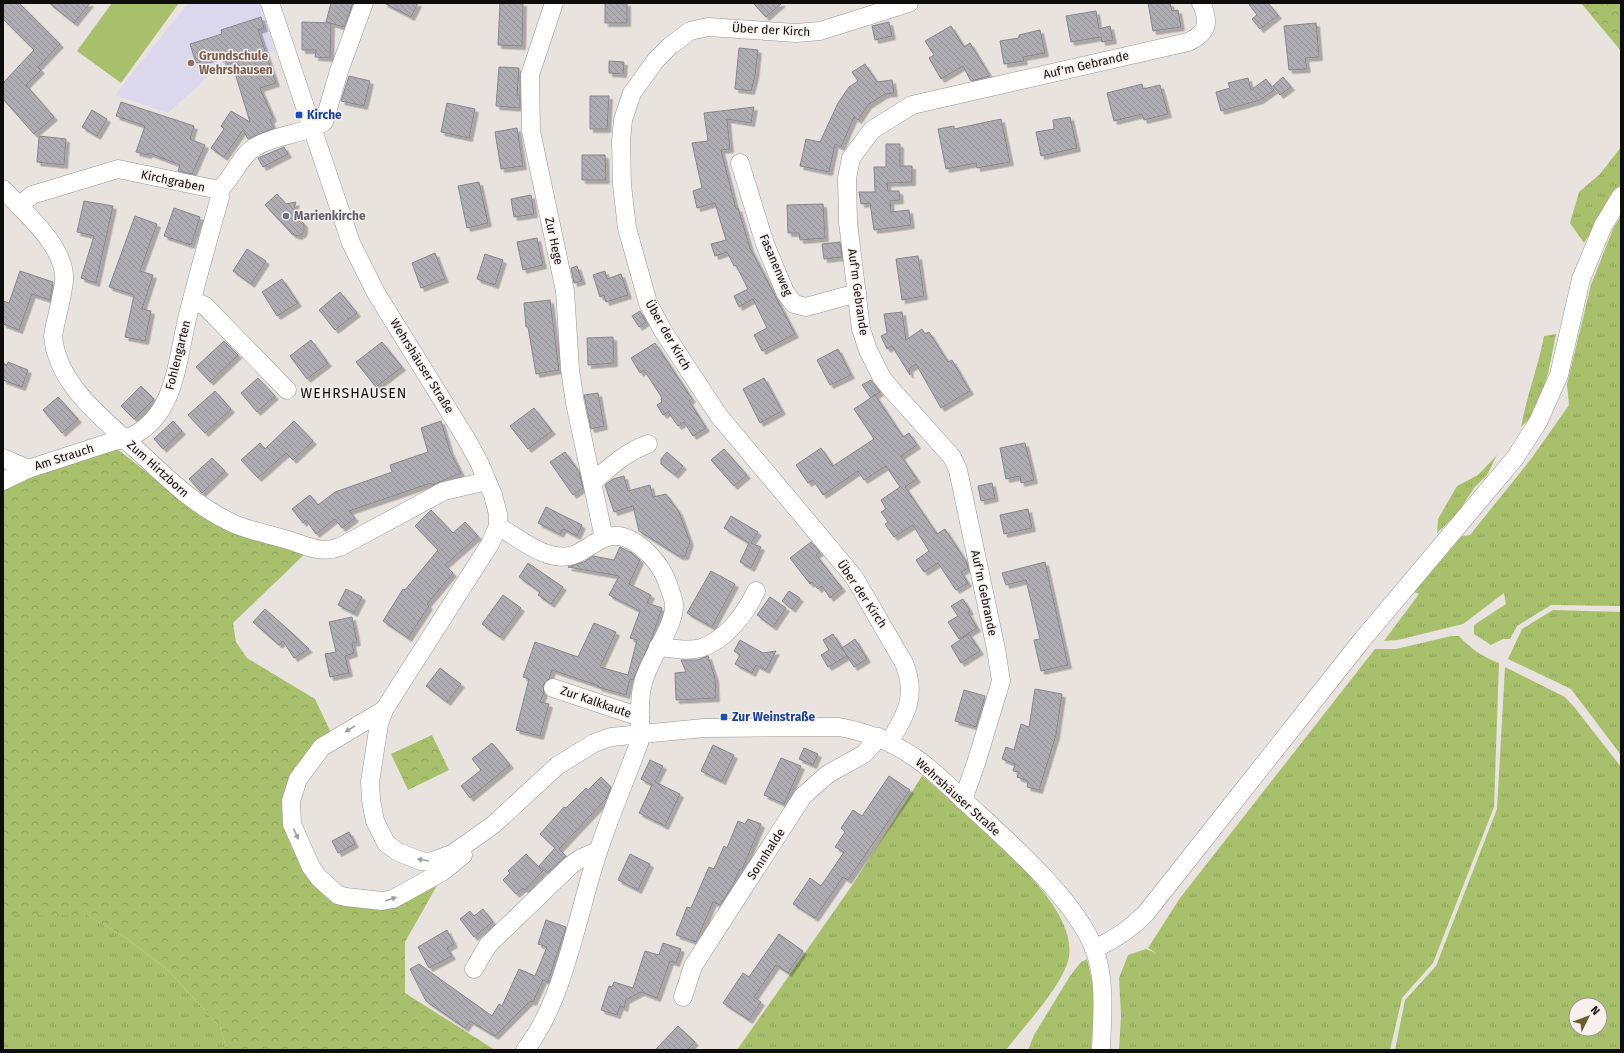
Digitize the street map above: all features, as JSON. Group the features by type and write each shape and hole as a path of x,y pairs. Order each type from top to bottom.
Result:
{"street":[{"name":"Wehrshäuser Straße","path":"270,3 344,226 360,262 376,293 463,433 487,481 497,506 498,526 490,544 477,567 384,710 379,724 370,790 375,821 386,843 398,852 409,857 430,862 452,854 493,825"},
{"path":"312,130 324,122 339,71 364,3"},
{"name":"Zur Hege","path":"554,3 530,75 531,130 565,291 570,369 575,403 604,538"},
{"name":"Über der Kirch","path":"884,740 908,707 910,697 910,677 904,663 854,577 719,416 663,331 648,304 627,228 622,185 621,141 623,120 632,93 656,60 670,46 690,31 708,27 796,33 820,31 909,3"},
{"name":"Auf'm Gebrande","path":"963,800 1001,681 996,649 958,470 952,457 892,390 875,366 861,329 858,293 848,222 847,178 851,158 872,130 912,104 1188,42 1198,38 1207,22 1207,16 1201,3"},
{"name":"Kirchgraben","path":"19,206 32,195 118,169 219,190 245,156 254,148 279,137 312,130"},
{"name":"Fasanenweg","path":"740,163 765,244 789,299 794,304 806,307 858,293"},
{"name":"Zum Hirtzborn","path":"3,189 52,244 63,268 64,281 53,336 56,353 61,365 80,394 96,413 188,498 231,523 306,547 326,551 340,547 444,491 487,481"},
{"name":"Fohlengarten","path":"126,440 141,431 155,418 167,397 220,197 219,190"},
{"path":"1094,949 1109,942 1129,929 1146,913 1362,640 1515,458 1538,422 1558,374 1581,279 1603,226 1621,196"},
{"path":"192,300 205,306 287,390"},
{"name":"Am Strauch","path":"3,480 28,469 114,441 126,440"},
{"path":"593,482 621,457 634,449 648,444"},
{"path":"3,458 28,469"},
{"path":"498,526 520,542 560,557 574,555 604,538"},
{"name":"Zur Kalkkaute","path":"553,688 640,725 640,697 643,682 670,620 674,606 665,574 648,553 629,540 617,536 604,538"},
{"path":"658,648 689,650 702,648 715,641 742,616 756,591"},
{"name":"Wehrshäuser Straße","path":"384,710 322,747 306,766 296,784 291,801 292,824 311,867 330,889 346,897 382,901 393,899 442,872 479,841 493,825 557,766 594,742 611,737 640,725 704,728 839,727 884,740 929,768 1044,877 1079,922 1094,949 1100,965 1103,987 1101,1050"},
{"path":"524,1050 543,1024 560,980 598,851 639,743 640,725"},
{"name":"Sonnhalde","path":"683,997 694,966 803,796 828,774 864,754 884,740"},
{"path":"474,969 488,945 564,872 581,858 598,851"}],"shaded area":[{"name":"Grundschule Wehrshausen","path":"188,3 260,3 275,51 210,75 168,113 115,95"}],"green space":[{"path":"112,3 179,3 121,83 77,51"},
{"path":"1581,3 1621,3 1621,51"},
{"path":"1621,147 1621,183 1584,243 1570,223 1579,192 1600,174"},
{"path":"1621,216 1621,606 1551,605 1517,626 1510,639 1503,639 1491,645 1474,634 1474,625 1506,604 1504,593 1463,624 1398,640 1384,641 1419,594 1414,592 1432,568 1462,536 1470,535 1531,459 1569,405 1567,384 1591,285 1613,229"},
{"path":"1556,334 1548,374 1534,414 1521,427 1544,336"},
{"path":"116,448 179,498 306,553 233,623 236,642 247,658 315,699 332,735 284,803 336,901 439,882 405,942 405,993 495,1050 227,1050 220,1027 168,970 126,938 87,915 3,915 3,482"},
{"path":"1497,455 1487,475 1474,488 1457,514 1437,533 1438,519 1457,486 1478,475"},
{"path":"1553,610 1621,612 1621,755 1571,689 1508,659 1522,629"},
{"path":"1451,636 1459,636 1478,652 1499,663 1494,807 1433,963 1402,998 1390,1050 1119,1050 1121,1016 1119,978 1128,955 1146,949 1156,953 1148,948 1180,898 1375,649 1396,649"},
{"path":"1505,667 1565,697 1621,767 1621,1050 1395,1050 1405,1000 1436,966 1497,809"},
{"path":"432,735 449,770 408,790 391,754"},
{"path":"922,776 1018,863 1053,905 1065,928 1069,943 1069,957 1059,980 1051,993 1006,1050 737,1050 853,884"},
{"path":"3,915 87,915 126,938 168,970 220,1027 227,1050 3,1050"},
{"path":"1087,959 1095,994 1091,1050 1028,1050 1034,1035 1070,976 1081,962"}],"building":[{"path":"3,3 19,3 60,44 38,67 41,70 26,85 54,117 34,134 3,99 3,83 34,50 3,19"},
{"path":"49,3 90,3 74,23"},
{"path":"331,3 353,3 344,27 326,22"},
{"path":"384,3 418,3 411,17"},
{"path":"500,3 523,3 522,46 498,45"},
{"path":"605,3 627,3 627,23 605,23"},
{"path":"753,3 782,3 766,17"},
{"path":"1148,3 1170,3 1172,11 1178,10 1181,27 1153,31"},
{"path":"1248,3 1268,3 1278,15 1260,29 1252,19 1257,15"},
{"path":"1096,11 1099,29 1110,26 1113,40 1102,42 1101,37 1071,42 1066,16"},
{"path":"261,17 264,28 258,30 276,83 260,88 273,118 270,120 274,128 248,139 243,130 224,157 211,148 224,129 221,126 231,111 250,122 231,60 223,62 220,55 196,63 190,44 222,34 221,30"},
{"path":"302,22 331,23 330,58 315,57 316,50 302,50"},
{"path":"889,22 892,36 875,40 872,26"},
{"path":"1316,23 1319,57 1305,58 1307,69 1289,70 1284,26"},
{"path":"951,26 964,47 970,43 990,76 971,81 963,66 941,79 929,58 934,55 925,41"},
{"path":"1040,30 1045,53 1023,57 1024,61 1004,64 1000,41 1019,38 1019,35"},
{"path":"739,48 758,50 755,76 751,91 735,89"},
{"path":"609,61 624,62 623,74 609,73"},
{"path":"865,64 877,82 892,80 894,93 885,94 868,105 858,120 854,117 841,147 835,144 829,172 800,166 806,139 820,142 838,103 849,87 858,81 852,72"},
{"path":"499,67 519,68 517,95 520,95 520,108 496,106"},
{"path":"349,76 370,81 364,106 341,101"},
{"path":"1283,77 1291,87 1280,95 1273,86"},
{"path":"1248,78 1251,90 1266,79 1274,90 1260,100 1221,111 1216,92 1230,88 1228,83"},
{"path":"1142,84 1143,89 1160,85 1168,114 1144,120 1142,114 1114,121 1107,93"},
{"path":"590,96 609,96 607,129 590,129"},
{"path":"121,102 194,126 190,139 205,145 192,174 178,171 180,165 149,153 148,155 136,152 145,126 116,116"},
{"path":"447,103 475,109 469,138 441,132"},
{"path":"754,107 751,123 727,119 730,149 721,150 736,209 738,208 750,248 795,334 762,351 754,335 767,328 753,299 739,307 734,296 748,289 736,265 734,266 727,252 715,256 711,244 726,240 715,203 697,208 693,191 702,188 692,143 708,141 704,113"},
{"path":"92,110 107,119 97,136 82,127"},
{"path":"1070,117 1077,148 1041,156 1036,132 1054,129 1053,120"},
{"path":"1001,119 1010,162 977,168 976,163 946,169 938,129 954,126 954,129"},
{"path":"517,128 523,166 501,169 495,132"},
{"path":"39,136 66,139 64,165 37,162"},
{"path":"886,144 900,144 900,166 912,166 912,182 887,183 888,191 899,191 900,200 890,201 891,212 909,210 911,225 874,230 870,203 861,204 859,192 875,192 874,167 886,167"},
{"path":"284,147 288,154 263,167 258,158"},
{"path":"582,155 605,155 606,180 582,180"},
{"path":"479,182 488,223 467,228 458,186"},
{"name":"Marienkirche","path":"277,194 286,204 296,202 293,212 304,224 304,231 302,234 298,236 292,234 265,205"},
{"path":"531,195 534,214 514,217 511,199"},
{"path":"84,201 113,206 96,283 81,278 94,236 77,232"},
{"path":"823,204 825,238 800,240 799,233 788,233 787,205"},
{"path":"174,208 200,217 191,245 164,236"},
{"path":"135,216 157,224 140,271 153,275 142,309 151,311 145,341 125,337 134,295 109,287"},
{"path":"537,238 543,265 523,270 517,242"},
{"path":"840,242 842,257 824,259 822,244"},
{"path":"247,249 266,261 251,284 233,271"},
{"path":"435,253 445,279 421,288 412,263"},
{"path":"485,254 503,260 495,285 477,279"},
{"path":"918,256 924,296 902,300 896,259"},
{"path":"577,266 582,281 574,283 571,268"},
{"path":"20,271 53,282 50,300 32,294 19,330 3,324 3,301 9,303"},
{"path":"605,271 607,279 621,274 628,295 606,302 604,295 600,297 593,275"},
{"path":"282,279 298,303 277,316 262,292"},
{"path":"340,292 357,313 335,330 319,310"},
{"path":"550,300 559,370 536,374 528,327 526,327 524,303"},
{"path":"640,311 646,322 639,327 632,316"},
{"path":"902,312 906,340 922,329 925,334 929,332 948,362 952,360 970,391 941,408 916,364 909,369 910,375 892,346 887,349 881,336 887,333 884,314"},
{"path":"613,337 614,363 588,365 587,338"},
{"path":"311,340 328,363 307,379 290,356"},
{"path":"224,341 238,355 210,382 196,367"},
{"path":"382,342 402,367 376,387 356,362"},
{"path":"655,343 692,399 689,401 706,428 693,436 684,422 678,426 668,412 663,415 657,405 662,402 662,398 644,370 640,373 631,358"},
{"path":"838,349 851,375 830,385 817,360"},
{"path":"8,362 28,370 22,387 3,380 3,363 7,365"},
{"path":"258,378 275,396 257,412 241,393"},
{"path":"764,378 782,411 760,423 743,389"},
{"path":"871,380 880,392 871,398 862,385"},
{"path":"141,386 154,399 134,419 121,406"},
{"path":"215,391 231,409 205,433 188,415"},
{"path":"598,393 604,426 591,429 584,395"},
{"path":"875,395 903,437 909,433 917,445 901,456 917,479 905,487 937,534 945,529 967,563 968,568 961,572 968,583 956,590 938,563 924,572 916,560 929,551 913,525 894,537 885,524 888,522 881,512 886,509 881,500 900,487 886,466 864,480 858,471 823,495 813,480 808,483 796,465 821,448 833,466 874,439 854,409"},
{"path":"58,397 78,419 62,433 43,410"},
{"path":"534,408 552,431 528,449 510,426"},
{"path":"173,421 182,431 163,449 154,439"},
{"path":"294,421 313,441 293,460 286,453 258,478 241,460 260,443 265,449"},
{"path":"441,421 450,451 461,473 432,485 431,483 349,511 355,518 342,528 335,519 316,534 306,520 303,523 292,509 310,495 318,505 335,492 392,472 390,465 428,452 421,428"},
{"path":"1025,443 1034,480 1021,483 1020,476 1006,479 1000,448"},
{"path":"724,449 747,475 734,486 711,460"},
{"path":"565,452 579,472 583,488 573,495 550,462"},
{"path":"667,452 683,466 675,475 661,464 661,459"},
{"path":"212,458 225,471 202,493 189,479"},
{"path":"624,476 628,491 650,485 653,497 666,494 679,512 690,542 685,556 679,556 639,531 633,506 614,512 605,485 613,479"},
{"path":"992,483 995,498 981,501 978,486"},
{"path":"546,507 582,525 577,536 563,529 560,534 538,523"},
{"path":"1028,509 1032,528 1004,534 1000,515"},
{"path":"431,510 453,533 465,522 478,536 445,565 453,573 427,604 429,606 408,638 383,621 403,589 405,590 438,550 415,526"},
{"path":"731,516 758,532 751,543 761,547 751,568 740,562 749,543 724,528"},
{"path":"811,542 820,552 816,555 842,588 830,598 822,586 818,589 812,582 810,584 790,558"},
{"path":"620,547 632,553 640,560 629,584 651,595 647,603 662,608 651,640 633,680 630,679 626,695 598,687 599,686 552,670 549,679 543,685 544,693 540,702 549,704 540,736 516,730 529,679 523,677 535,642 578,657 594,623 616,632 600,667 628,675 637,640 630,638 640,611 609,595 619,576 568,567 584,562 593,556 614,560"},
{"path":"1045,562 1068,665 1041,671 1034,640 1040,639 1026,580 1006,585 1002,573"},
{"path":"528,563 563,587 551,604 538,595 540,592 519,577"},
{"path":"711,571 735,584 712,627 687,613"},
{"path":"346,589 362,597 354,613 338,605"},
{"path":"789,591 800,598 792,609 782,601"},
{"path":"503,595 521,608 500,637 482,624"},
{"path":"770,597 786,608 773,627 757,615"},
{"path":"963,599 977,628 959,639 948,622 958,616 951,606"},
{"path":"265,609 309,649 294,658 283,641 279,645 253,622"},
{"path":"352,617 357,642 352,643 354,653 345,656 349,673 330,677 325,654 336,652 329,622"},
{"path":"833,634 847,656 828,667 821,655 829,650 823,640"},
{"path":"969,634 980,651 961,663 951,646"},
{"path":"855,639 867,659 854,667 842,648"},
{"path":"740,640 763,653 776,651 766,670 756,665 752,673 735,664 740,655 734,651"},
{"path":"708,656 715,678 716,698 676,700 675,673 686,672 681,660 697,660"},
{"path":"440,668 461,684 447,702 426,686"},
{"path":"1035,689 1062,694 1056,735 1039,790 1027,787 1028,781 1017,777 1019,772 1013,771 1015,764 1002,759 1006,747 1014,750 1021,724 1029,727"},
{"path":"964,690 985,696 976,727 955,721"},
{"path":"492,743 510,765 470,798 461,786 481,770 472,759"},
{"path":"713,745 734,755 722,781 701,771"},
{"path":"804,748 818,754 813,765 799,759"},
{"path":"781,758 801,766 784,804 764,795"},
{"path":"650,760 663,766 655,782 680,794 665,826 639,813 652,785 641,779"},
{"path":"889,776 910,790 848,880 843,877 815,918 793,904 810,878 821,886 844,852 835,847 845,832 841,828 853,810 862,816"},
{"path":"601,777 611,787 606,799 559,849 566,856 547,873 539,866 555,848 540,834 564,807 566,808 586,788 588,790"},
{"path":"748,819 761,824 742,870 740,869 733,885 720,905 713,902 696,942 676,935 687,907 691,908 709,867 714,869 724,846 727,848 738,821 745,824"},
{"path":"349,832 355,844 338,853 332,841"},
{"path":"526,854 543,871 525,890 523,888 516,894 503,880 510,873 508,871"},
{"path":"630,854 650,864 638,890 618,880"},
{"path":"483,909 493,922 474,937 460,919 470,911 474,916"},
{"path":"546,920 566,927 548,982 543,980 533,1002 530,1001 495,1036 470,1021 465,1028 426,1001 410,969 419,964 492,1016 499,1004 502,1006 519,969 535,976 547,947 538,944"},
{"path":"447,930 454,944 447,948 452,956 429,968 418,947"},
{"path":"779,934 803,951 788,973 776,965 754,997 761,1002 749,1020 723,1003 743,973 749,977"},
{"path":"663,943 681,949 676,963 670,961 657,998 641,992 626,1000 624,1008 620,1006 617,1015 601,1010 609,986 612,987 614,982 633,988 645,951 659,955"},
{"path":"678,1026 695,1042 687,1050 655,1050"}],"place":[{"name":"Grundschule Wehrshausen","path":"191,63"},
{"name":"Kirche","path":"299,115"},
{"name":"Marienkirche","path":"286,216"},
{"name":"Zur Weinstraße","path":"724,717"}],"district":[{"name":"WEHRSHAUSEN","path":"354,393"}]}
